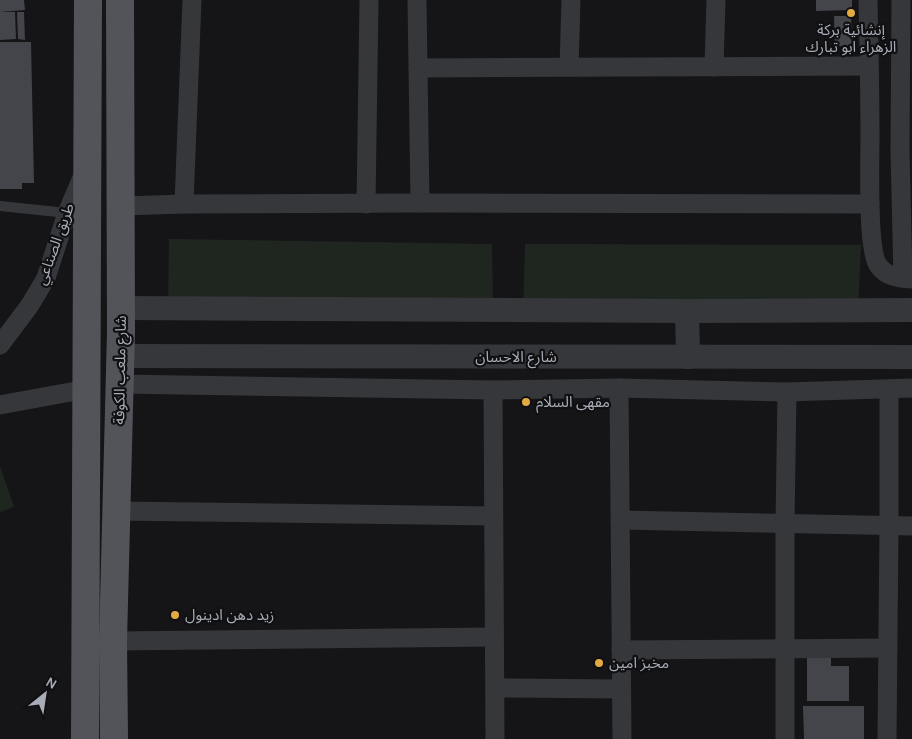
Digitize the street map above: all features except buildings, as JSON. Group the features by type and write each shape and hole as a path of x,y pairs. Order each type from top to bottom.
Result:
{"main road":[{"path":"85,739 88,0"},
{"name":"شارع ملعب الكوفة","path":"114,739 116,511 121,308 120,0"}],"street":[{"path":"184,204 192,0"},
{"path":"366,204 369,0"},
{"path":"417,0 420,203"},
{"path":"569,67 571,0"},
{"path":"714,67 716,0"},
{"path":"868,0 870,204 874,255 878,265 885,272 894,277 907,278 905,9"},
{"path":"418,68 869,66"},
{"name":"طريق الصناعي","path":"0,345 30,305 46,278 75,191 88,165"},
{"path":"121,206 420,203 870,204"},
{"path":"121,308 687,311 912,310"},
{"path":"687,311 688,357"},
{"name":"شارع الاحسان","path":"120,356 912,357"},
{"path":"120,384 493,390 619,388 788,392 912,388"},
{"path":"619,388 622,739"},
{"path":"887,739 889,388"},
{"path":"0,405 87,389"},
{"path":"493,390 495,739"},
{"path":"786,739 785,524 788,392"},
{"path":"116,511 493,516"},
{"path":"620,520 912,526"},
{"path":"114,641 494,637"},
{"path":"621,650 888,648"},
{"path":"495,688 621,689"}],"lane":[{"path":"0,206 67,213"}],"shaded area":[{"path":"169,239 492,244 493,312 168,314"},
{"path":"525,244 861,245 858,311 523,311"},
{"path":"0,466 14,507 0,512"}],"place":[{"name":"إنشائية بركة الزهراء ابو تبارك","path":"851,13"},
{"name":"مقهى السلام","path":"526,402"},
{"name":"زيد دهن ادينول","path":"175,615"},
{"name":"مخبز امين","path":"599,663"}]}
